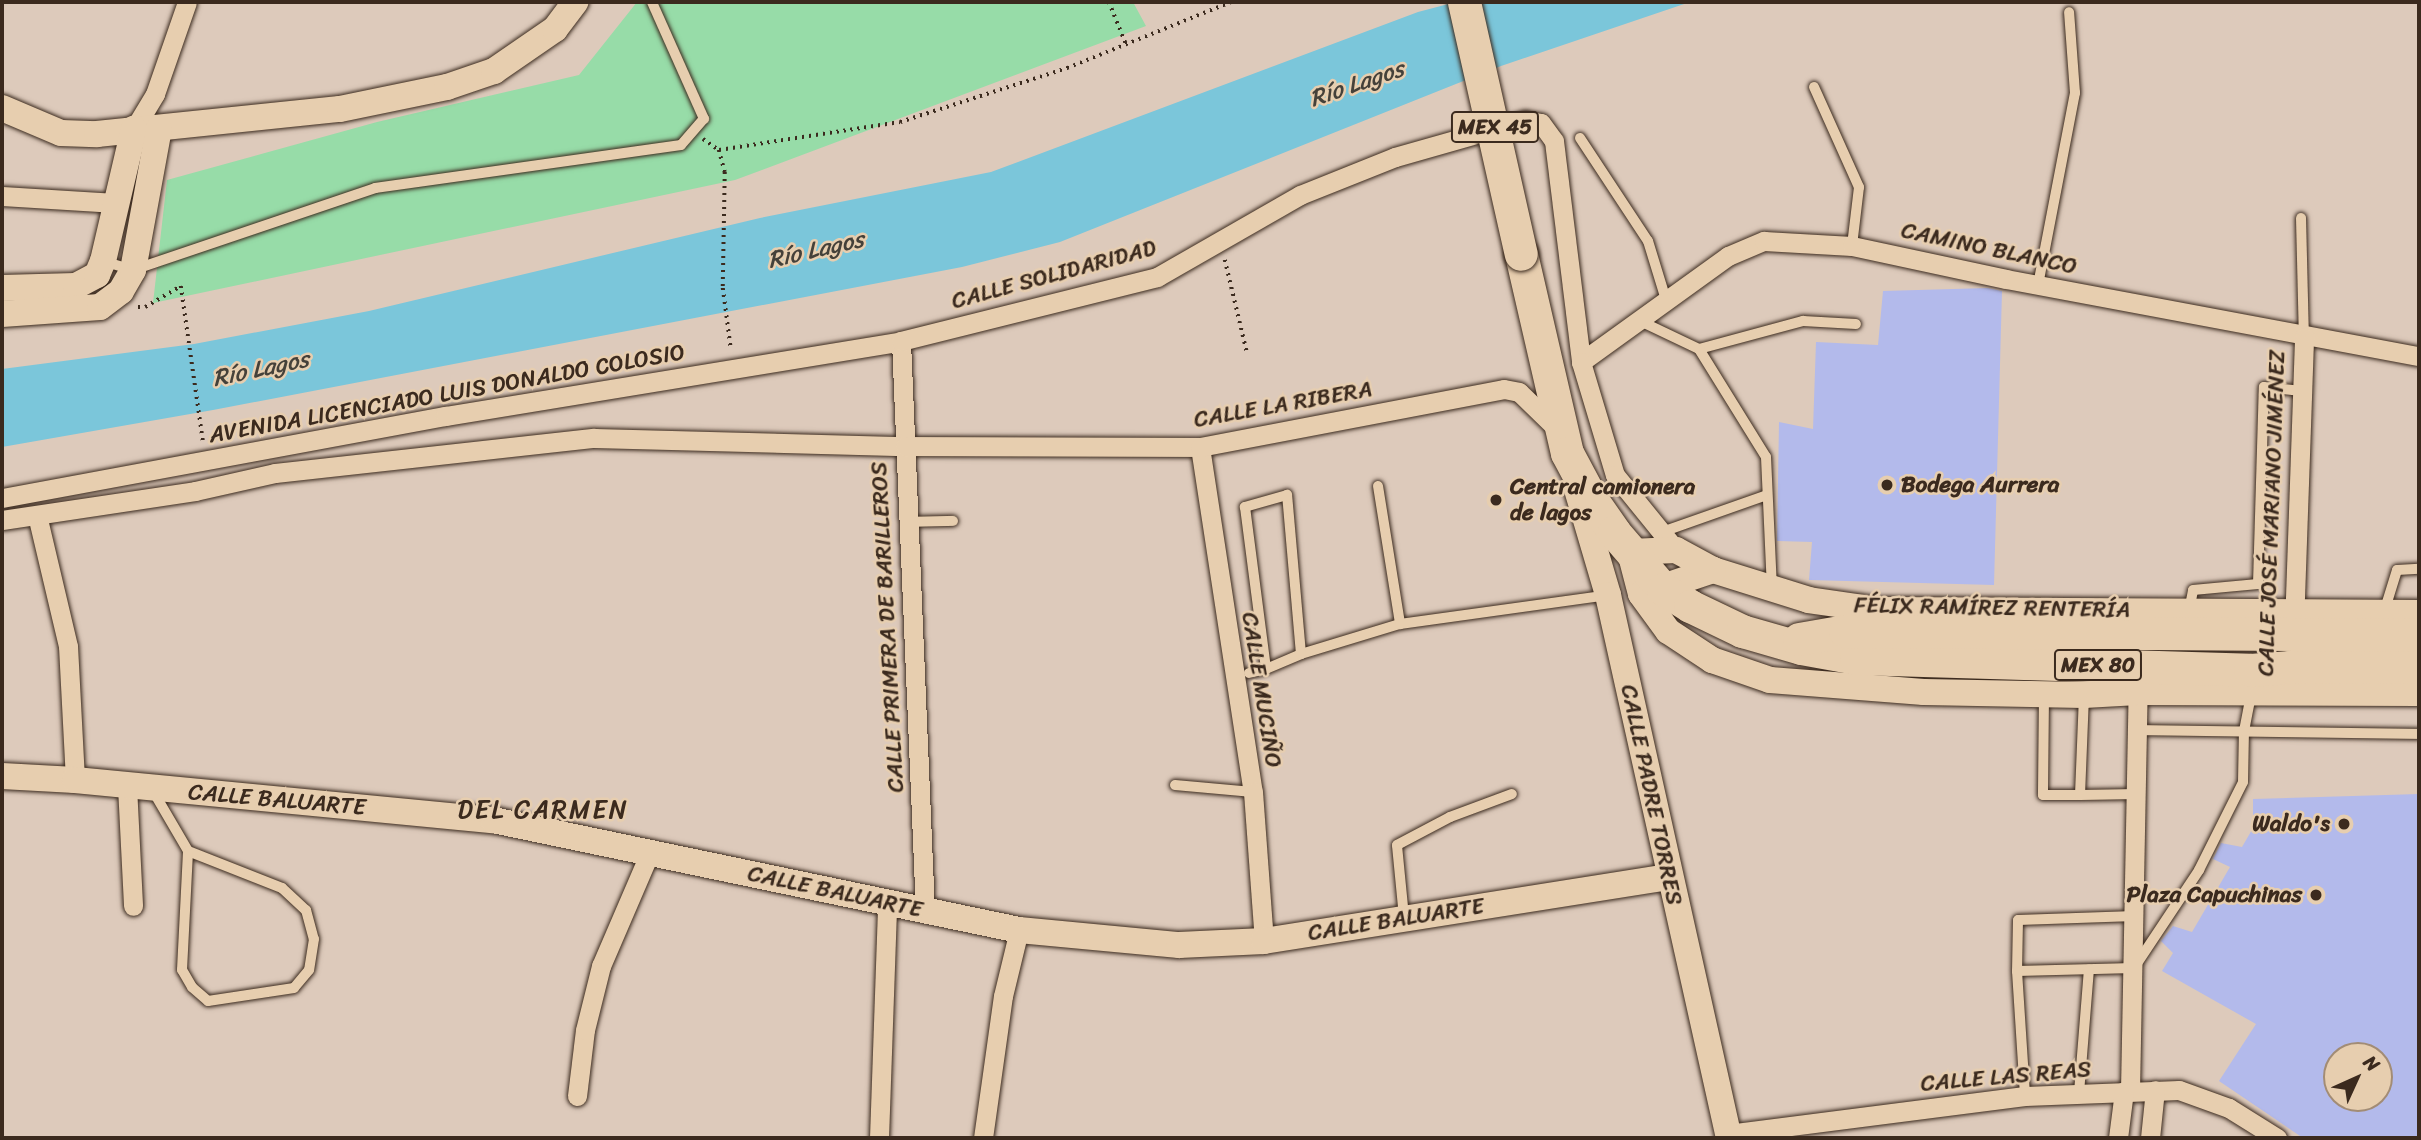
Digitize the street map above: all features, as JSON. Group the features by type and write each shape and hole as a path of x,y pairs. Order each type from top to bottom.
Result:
{"highway":[{"name":"MEX 45","path":"1464,2 1566,445 1592,500 1630,552"},
{"name":"MEX 80","path":"1630,552 1652,591 1742,631 1779,642 1856,658 2292,652 2419,635"},
{"path":"1985,634 2023,610"},
{"name":"MEX 80","path":"1779,642 1845,631 1985,634 2254,653"},
{"name":"MEX 80","path":"2292,652 2419,666"}],"street":[{"path":"2,288 76,286 97,275 103,261 116,203 146,128 187,2"},
{"path":"2,108 61,133 97,134 340,109 447,87 494,71 555,29 575,2"},
{"name":"CALLE SOLIDARIDAD","path":"901,341 1157,277 1300,195 1371,167 1525,120 1541,123 1553,141 1581,362"},
{"path":"2,314 100,307 121,291 133,270 146,128"},
{"path":"2,196 116,203"},
{"name":"CAMINO BLANCO","path":"1581,362 1728,256 1764,241 1852,246 2304,337 2419,356"},
{"name":"CALLE JOSÉ MARIANO JIMÉNEZ","path":"2292,652 2304,337"},
{"name":"AVENIDA LICENCIADO LUIS DONALDO COLOSIO","path":"2,498 445,416 901,341"},
{"name":"CALLE PRIMERA DE BARILLEROS","path":"901,341 925,911"},
{"path":"1581,362 1615,475 1669,541 1630,552"},
{"name":"CALLE LA RIBERA","path":"905,446 1200,447 1504,390 1519,392 1534,404 1566,445"},
{"path":"2,520 195,491 275,473 594,438 905,446"},
{"name":"CALLE PADRE TORRES","path":"1566,445 1608,595 1729,1136"},
{"name":"CALLE MUCIÑO","path":"1200,447 1252,792 1264,941"},
{"path":"37,516 68,646 75,780"},
{"name":"FÉLIX RAMÍREZ RENTERÍA","path":"1669,541 1713,570 1808,600 1878,610 2189,612 2254,653"},
{"path":"1608,595 1652,591 1713,570"},
{"name":"FÉLIX RAMÍREZ RENTERÍA","path":"1652,591 1668,631 1712,660 1770,680 1924,692 2084,695 2138,692 2254,653 2292,652 2419,693"},
{"name":"FÉLIX RAMÍREZ RENTERÍA","path":"2292,652 2384,612 2419,613"},
{"path":"2118,1138 2127,1091 2134,968 2138,692"},
{"name":"CALLE BALUARTE","path":"2,776 75,780 493,820 1019,930 1179,945 1264,941 1669,877"},
{"path":"133,906 139,787"},
{"path":"577,1096 585,1030 601,966 650,852"},
{"path":"879,1138 887,904"},
{"path":"983,1138 1003,996 1019,930"},
{"path":"2150,1138 2155,1090"},
{"name":"CALLE LAS REAS","path":"1729,1136 2025,1096 2179,1090 2229,1108 2277,1138"}],"lane":[{"path":"103,261 133,270 375,188 681,145 695,133 704,120 652,2"},
{"path":"2038,285 2075,93 2069,12"},
{"path":"1814,87 1859,187 1852,246"},
{"path":"1580,138 1648,241 1666,300"},
{"path":"2301,218 2304,337"},
{"path":"1638,320 1699,349 1766,457 1772,588"},
{"path":"1699,349 1803,321 1856,324"},
{"path":"2189,612 2193,590 2258,584 2264,387 2302,391"},
{"path":"1378,486 1400,624"},
{"path":"1266,669 1245,507 1287,495 1301,654"},
{"path":"1669,541 1767,495"},
{"path":"908,522 953,521"},
{"path":"2384,612 2397,570 2419,569"},
{"path":"1249,673 1400,624 1608,595"},
{"path":"2017,971 2134,968 2199,870 2242,782 2244,731 2254,653"},
{"path":"2044,695 2043,796 2137,794"},
{"path":"2080,795 2084,695"},
{"path":"2138,730 2200,733 2244,731 2419,734"},
{"path":"1175,785 1252,792"},
{"path":"139,787 188,851 282,888 306,909 314,939 309,970 294,988 208,1001 192,987 182,970 188,851"},
{"path":"1404,919 1397,845 1450,817 1512,794"},
{"path":"2025,1096 2017,971 2018,920 2136,916"},
{"path":"2079,1093 2089,969"}],"path":[{"path":"1109,2 1126,44"},
{"path":"719,150 900,121 1067,68 1231,2"},
{"path":"695,133 719,150 725,172 723,288 734,369"},
{"path":"1221,241 1247,352"},
{"path":"113,297 130,307 145,307 181,286 204,450"}],"green space":[{"path":"637,2 1133,2 1146,26 735,180 153,303 167,180 377,122 579,75"}],"water":[{"name":"Río Lagos","path":"1456,2 1690,2 1501,66 1060,242 962,267 213,410 2,447 2,369 194,344 369,311 760,218 991,172 1418,12"}],"building":[{"name":"Bodega Aurrera","path":"1988,288 2002,291 1994,585 1809,580 1812,542 1777,541 1779,422 1813,429 1816,342 1878,345 1883,291"},
{"path":"2419,794 2419,1138 2303,1138 2219,1081 2256,1024 2162,971 2173,953 2161,941 2173,926 2192,932 2230,867 2213,859 2221,843 2242,847 2253,828 2253,799"}],"place":[{"name":"Bodega Aurrera","path":"1887,485"},
{"name":"Central camionera de lagos","path":"1496,500"},
{"name":"Waldo's","path":"2344,824"},
{"name":"Plaza Capuchinas","path":"2316,895"}],"district":[{"name":"DEL CARMEN","path":"543,810"}]}
